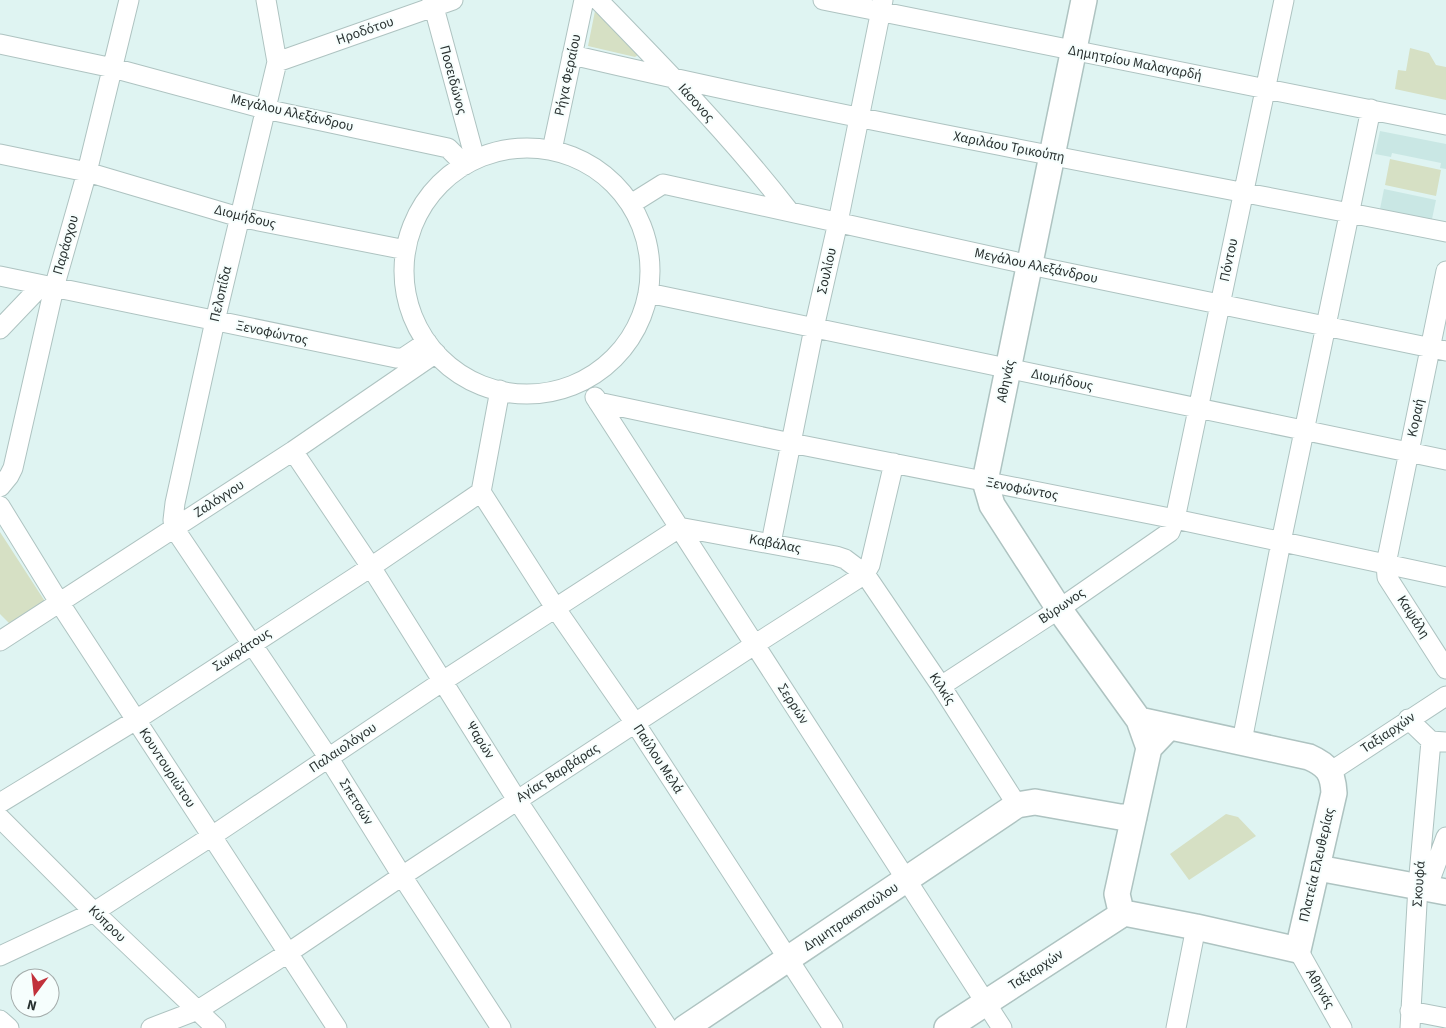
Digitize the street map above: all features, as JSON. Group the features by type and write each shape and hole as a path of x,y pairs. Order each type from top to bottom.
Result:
{"main road":[{"name":"Αθηνάς","path":"1084,0 985,481 992,505 1059,609 1139,720 1149,748"},
{"path":"1139,720 1309,756 1320,762 1330,772"},
{"path":"1169,727 1149,748 1117,894 1120,907 1124,913 1298,950"},
{"name":"Πλατεία Ελευθερίας","path":"1298,950 1334,793 1330,772"},
{"path":"1017,805 1035,802 1120,817 1134,816"},
{"name":"Δημητρακοπούλου","path":"685,1028 1017,805"},
{"path":"1318,868 1430,889"},
{"name":"Ταξιαρχών","path":"947,1028 1124,913"}],"street":[{"name":"Παράσχου","path":"0,487 13,468 48,286 87,172 129,0"},
{"path":"266,0 277,62"},
{"name":"Ηροδότου","path":"277,62 433,3 453,0"},
{"name":"Ρήγα Φεραίου","path":"552,150 584,0"},
{"name":"Ιάσονος","path":"598,0 674,79 765,179 789,211"},
{"name":"Δημητρίου Μαλαγαρδή","path":"823,0 881,6 1074,51 1446,125"},
{"name":"Πόντου","path":"1175,519 1284,0"},
{"name":"Ποσειδώνος","path":"433,3 470,162"},
{"name":"Σουλίου","path":"770,543 814,328 838,222 881,6"},
{"name":"Μεγάλου Αλεξάνδρου","path":"0,44 113,68 265,109 448,148 470,162"},
{"name":"Χαριλάου Τρικούπη","path":"572,55 674,79 1052,156 1446,232"},
{"name":"Πελοπίδα","path":"174,528 175,503 215,321 277,62"},
{"path":"1242,741 1370,109"},
{"path":"526,148 552,150 589,164 605,175 631,204 640,221 650,256 651,275 648,294 639,322 631,338 607,364 585,380 570,386 538,393 500,390 482,385 465,376 450,366 432,348 414,318 407,296 404,273 406,250 413,224 430,196 443,181 470,162 500,151 526,148"},
{"name":"Διομήδους","path":"0,154 87,172 239,217 406,250"},
{"name":"Μεγάλου Αλεξάνδρου","path":"631,204 663,184 1030,265 1438,350"},
{"name":"Κοραή","path":"1386,564 1409,452 1438,350 1446,271"},
{"path":"0,276 48,286"},
{"path":"0,329 48,286"},
{"name":"Ξενοφώντος","path":"48,286 396,358 407,364"},
{"name":"Διομήδους","path":"648,294 1446,460"},
{"path":"407,364 432,348"},
{"name":"Ζαλόγγου","path":"3,635 59,602 293,451 407,364"},
{"name":"Σερρών","path":"585,380 1002,1028"},
{"path":"481,492 500,390"},
{"name":"Ξενοφώντος","path":"598,402 791,443 1175,519 1446,577"},
{"name":"Ψαρών","path":"293,451 370,567 517,800 668,1028"},
{"path":"865,574 870,566 894,463"},
{"name":"Σωκράτους","path":"0,802 136,720 481,492"},
{"name":"Παύλου Μελά","path":"481,492 556,609 635,723 833,1028"},
{"name":"Κουντουριώτου","path":"0,506 59,602 337,1028"},
{"name":"Βύρωνος","path":"941,686 1059,609 1170,532 1175,519"},
{"name":"Σπετσών","path":"174,528 328,757 402,876 501,1028"},
{"name":"Καβάλας","path":"679,528 836,556 845,559 865,574"},
{"name":"Παλαιολόγου","path":"0,956 94,912 679,528"},
{"name":"Καψάλη","path":"1386,564 1386,577 1446,669"},
{"name":"Αγίας Βαρβάρας","path":"151,1028 198,1010 288,953 517,800 865,574"},
{"name":"Κιλκίς","path":"865,574 941,686 1017,805"},
{"name":"Ταξιαρχών","path":"1330,772 1408,719 1446,696"},
{"path":"1408,719 1439,741"},
{"name":"Σκουφά","path":"1410,1020 1430,889 1439,741"},
{"name":"Κύπρου","path":"0,818 94,912 216,1028"},
{"name":"Σκουφά","path":"1430,889 1446,837"},
{"path":"1176,1028 1196,927"},
{"name":"Αθηνάς","path":"1298,950 1342,1028"},
{"path":"1410,1020 1446,1018"},
{"path":"0,1020 9,1028"}],"shaded area":[{"path":"1380,131 1446,144 1446,169 1440,168 1441,163 1392,153 1391,157 1375,154"},
{"path":"1384,189 1436,200 1432,219 1380,209"}],"green space":[{"path":"595,11 638,55 635,57 588,46"},
{"path":"1410,48 1429,53 1436,65 1446,67 1446,100 1395,89 1398,70 1406,71"},
{"path":"1390,159 1441,170 1436,196 1385,185"},
{"path":"0,532 46,603 11,625 0,614"},
{"path":"1226,814 1238,817 1256,836 1189,880 1170,854"}]}
